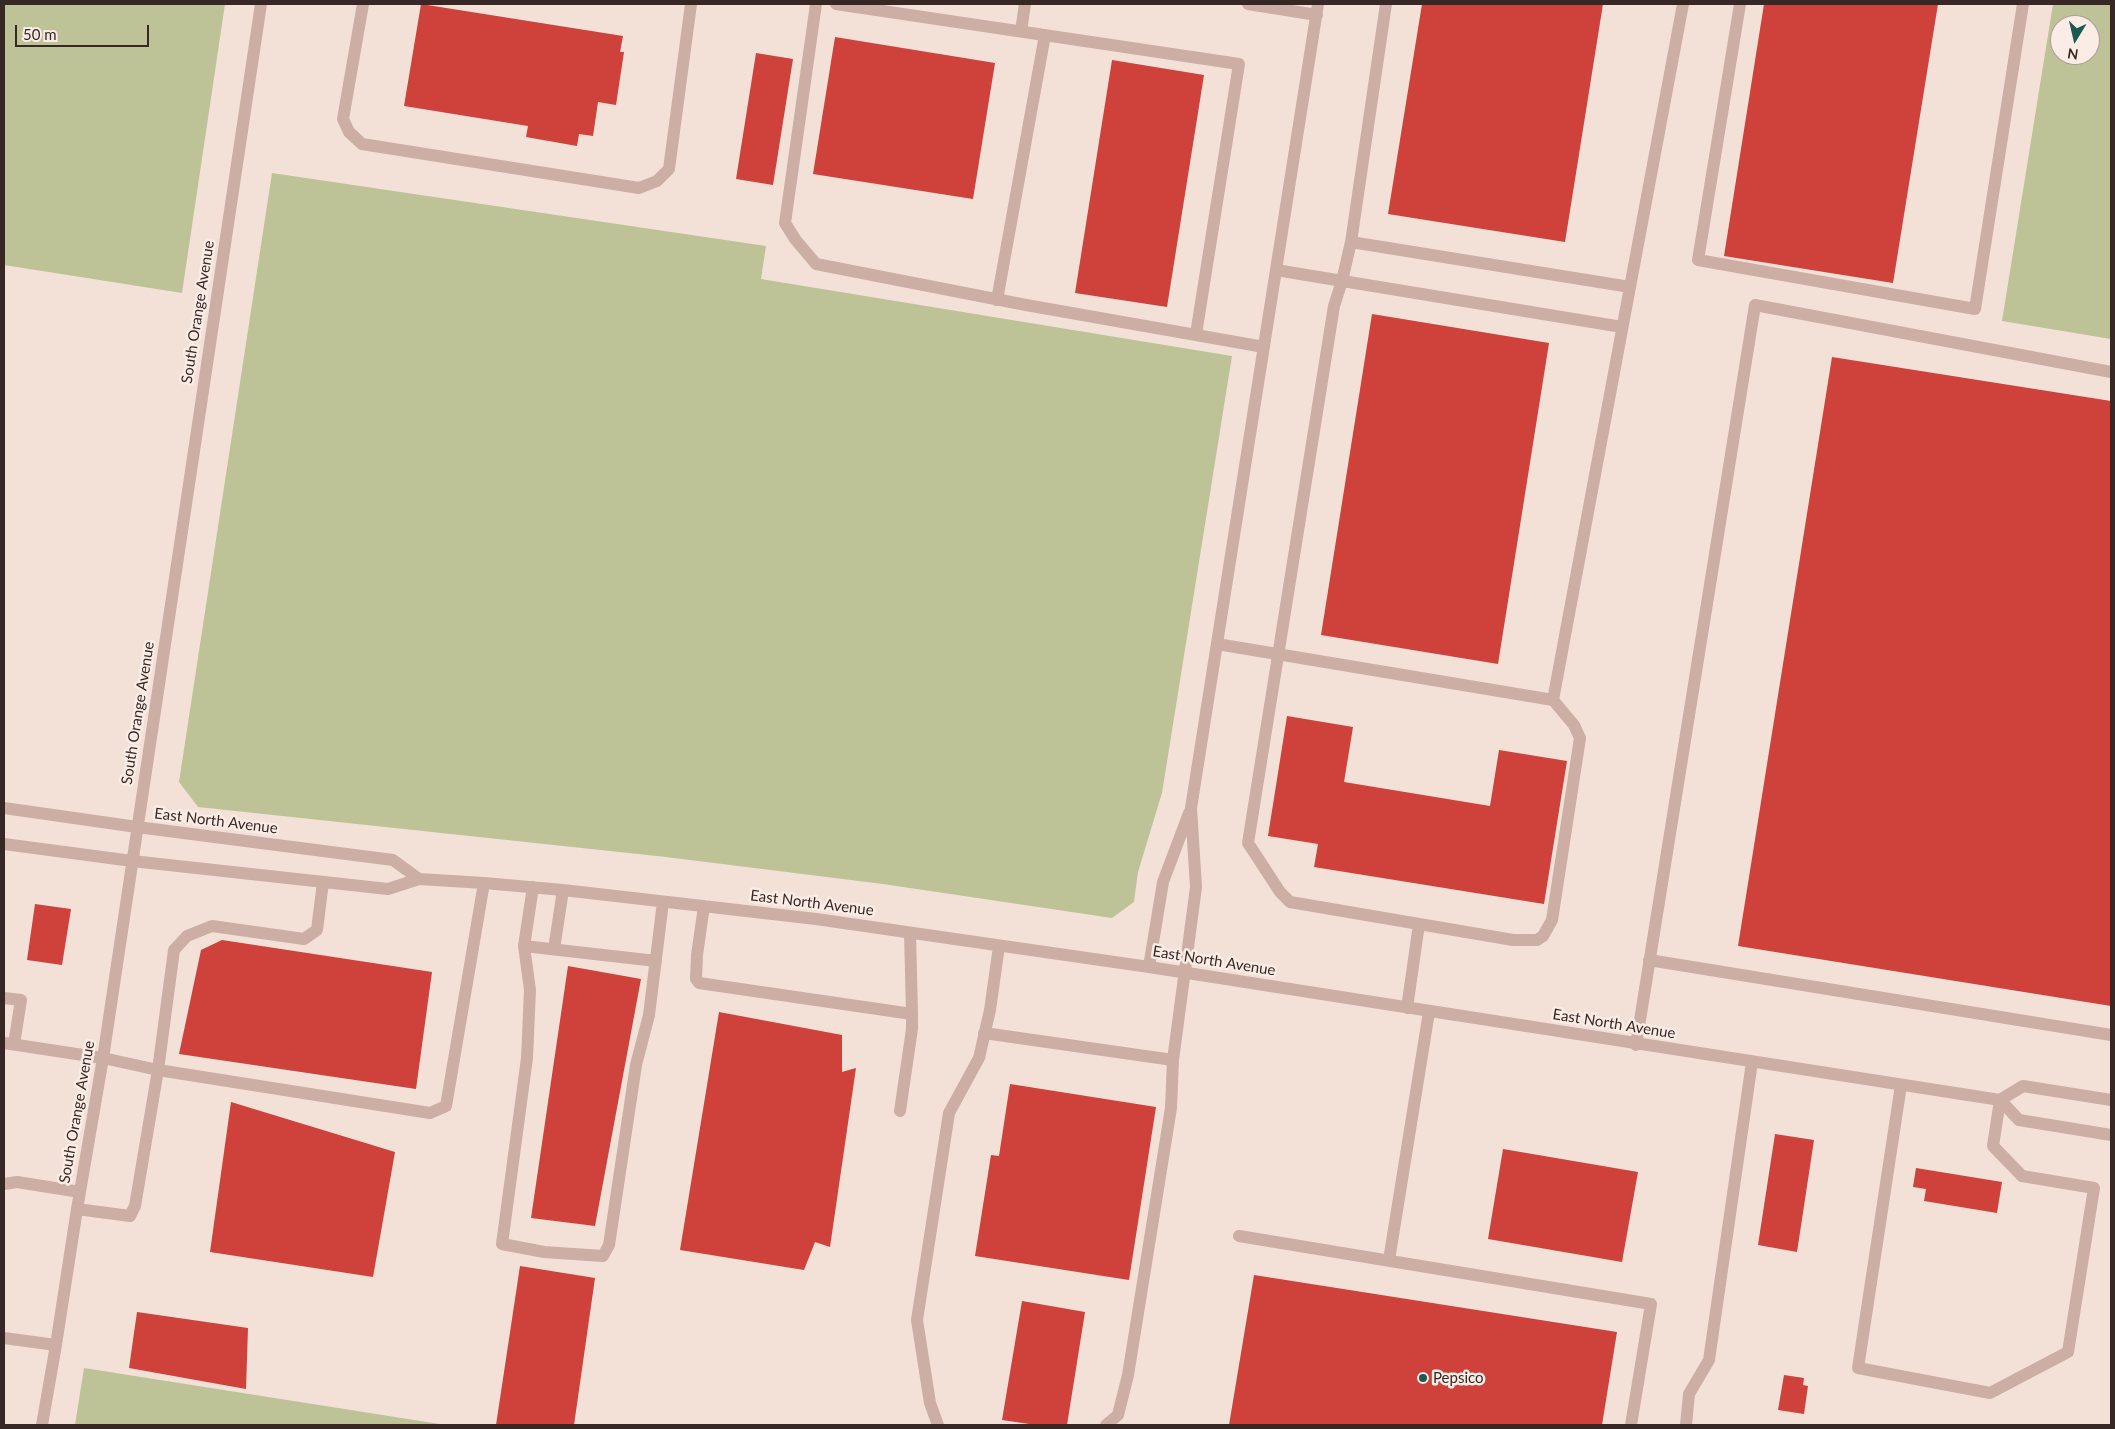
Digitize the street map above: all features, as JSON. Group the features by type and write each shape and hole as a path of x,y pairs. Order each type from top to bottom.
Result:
{"street":[{"name":"South Orange Avenue","path":"42,1425 103,1058 261,4"},
{"path":"363,4 343,119 349,132 362,144 639,188 657,181 669,169 691,4"},
{"path":"816,4 785,223 795,239 816,264 997,300 1264,346"},
{"path":"836,4 1239,64 1196,334"},
{"path":"1020,31 1026,4"},
{"path":"1149,967 1163,882 1191,808 1318,9 1248,4"},
{"path":"1217,644 1278,654 1553,700 1574,725 1580,738 1554,908 1547,930 1543,936 1537,940 1512,940 1290,902 1280,892 1248,843 1278,654 1334,306 1351,242 1386,4"},
{"path":"1553,700 1683,4"},
{"path":"1740,4 1698,260 1975,309 2023,4"},
{"path":"997,300 1045,35"},
{"path":"1351,242 1630,287"},
{"path":"1276,270 1622,327"},
{"path":"1636,1045 1755,305 2111,372"},
{"name":"East North Avenue","path":"4,808 137,828 393,860 419,879"},
{"path":"1106,1425 1118,1415 1128,1376 1170,1108 1173,1060 1196,887 1191,808"},
{"name":"East North Avenue","path":"4,844 132,861 388,889 419,879 533,887 704,906 1185,972 1636,1045 2000,1100"},
{"path":"77,1209 130,1216 135,1206 158,1070 174,950 187,936 212,926 304,939 317,930 323,882"},
{"path":"4,998 21,1000 9,1043 103,1058 158,1070 430,1113 446,1106 484,883"},
{"path":"533,887 524,946 530,990 527,1058 502,1244 544,1252 603,1256 609,1246 636,1065 648,1015 663,902"},
{"path":"554,949 563,890"},
{"path":"704,906 697,955 696,979 699,984 912,1014"},
{"path":"1407,1008 1420,924"},
{"path":"900,1111 912,1029 910,933"},
{"path":"524,946 656,961"},
{"path":"938,1425 930,1403 917,1320 949,1113 979,1058 1000,946"},
{"path":"1649,960 2111,1035"},
{"path":"1389,1260 1429,1012"},
{"path":"984,1033 1173,1060"},
{"path":"1686,1425 1689,1394 1709,1360 1752,1062"},
{"path":"1901,1085 1858,1368 1990,1393 2068,1352 2094,1188 2022,1176 1994,1146 2000,1100"},
{"path":"2000,1100 2023,1086 2111,1100"},
{"path":"2000,1100 2019,1120 2111,1135"},
{"path":"4,1184 17,1182 80,1192"},
{"path":"1239,1236 1651,1304 1631,1425"},
{"path":"4,1338 56,1346"}],"green space":[{"path":"4,4 225,4 182,293 4,265"},
{"path":"2053,4 2111,4 2111,339 2002,321 2050,23 2050,65 2100,65 2100,15 2051,15"},
{"path":"272,173 766,246 761,279 1232,356 1162,793 1138,872 1134,902 1112,918 883,884 666,857 198,807 179,782"},
{"path":"84,1368 446,1425 75,1425"}],"building":[{"path":"421,4 623,36 620,52 624,52 616,105 598,102 593,136 579,134 577,146 526,137 528,126 404,106"},
{"path":"1422,4 1603,4 1565,242 1388,214"},
{"path":"1764,4 1938,4 1893,283 1724,256"},
{"path":"835,37 995,63 973,199 813,174"},
{"path":"756,53 793,59 773,185 736,179"},
{"path":"1112,60 1204,75 1167,307 1075,293"},
{"path":"1372,314 1549,343 1498,664 1321,635"},
{"path":"1832,357 2111,401 2111,1006 1738,946"},
{"path":"1287,716 1353,727 1344,782 1490,806 1499,750 1567,761 1544,904 1314,867 1318,844 1268,836"},
{"path":"35,904 71,909 62,965 27,960"},
{"path":"222,940 432,972 416,1089 179,1054 201,950"},
{"path":"568,966 641,979 595,1226 531,1218"},
{"path":"719,1012 842,1035 842,1072 856,1068 830,1247 815,1242 804,1270 680,1250"},
{"path":"1010,1084 1156,1107 1129,1280 975,1256 991,1155 999,1156"},
{"path":"231,1102 395,1152 373,1277 210,1252"},
{"path":"1775,1134 1814,1140 1797,1252 1758,1245"},
{"path":"1503,1149 1638,1172 1622,1262 1488,1239"},
{"path":"1916,1168 2002,1182 1997,1213 1924,1201 1926,1189 1913,1187"},
{"path":"520,1266 595,1278 574,1425 496,1425"},
{"name":"Pepsico","path":"1254,1275 1617,1332 1602,1425 1229,1425"},
{"path":"1022,1301 1085,1312 1067,1425 1036,1425 1002,1420"},
{"path":"137,1312 248,1328 246,1389 129,1368"},
{"path":"1784,1375 1804,1378 1803,1385 1808,1386 1804,1414 1778,1410"}],"place":[{"name":"Pepsico","path":"1423,1378"}]}
